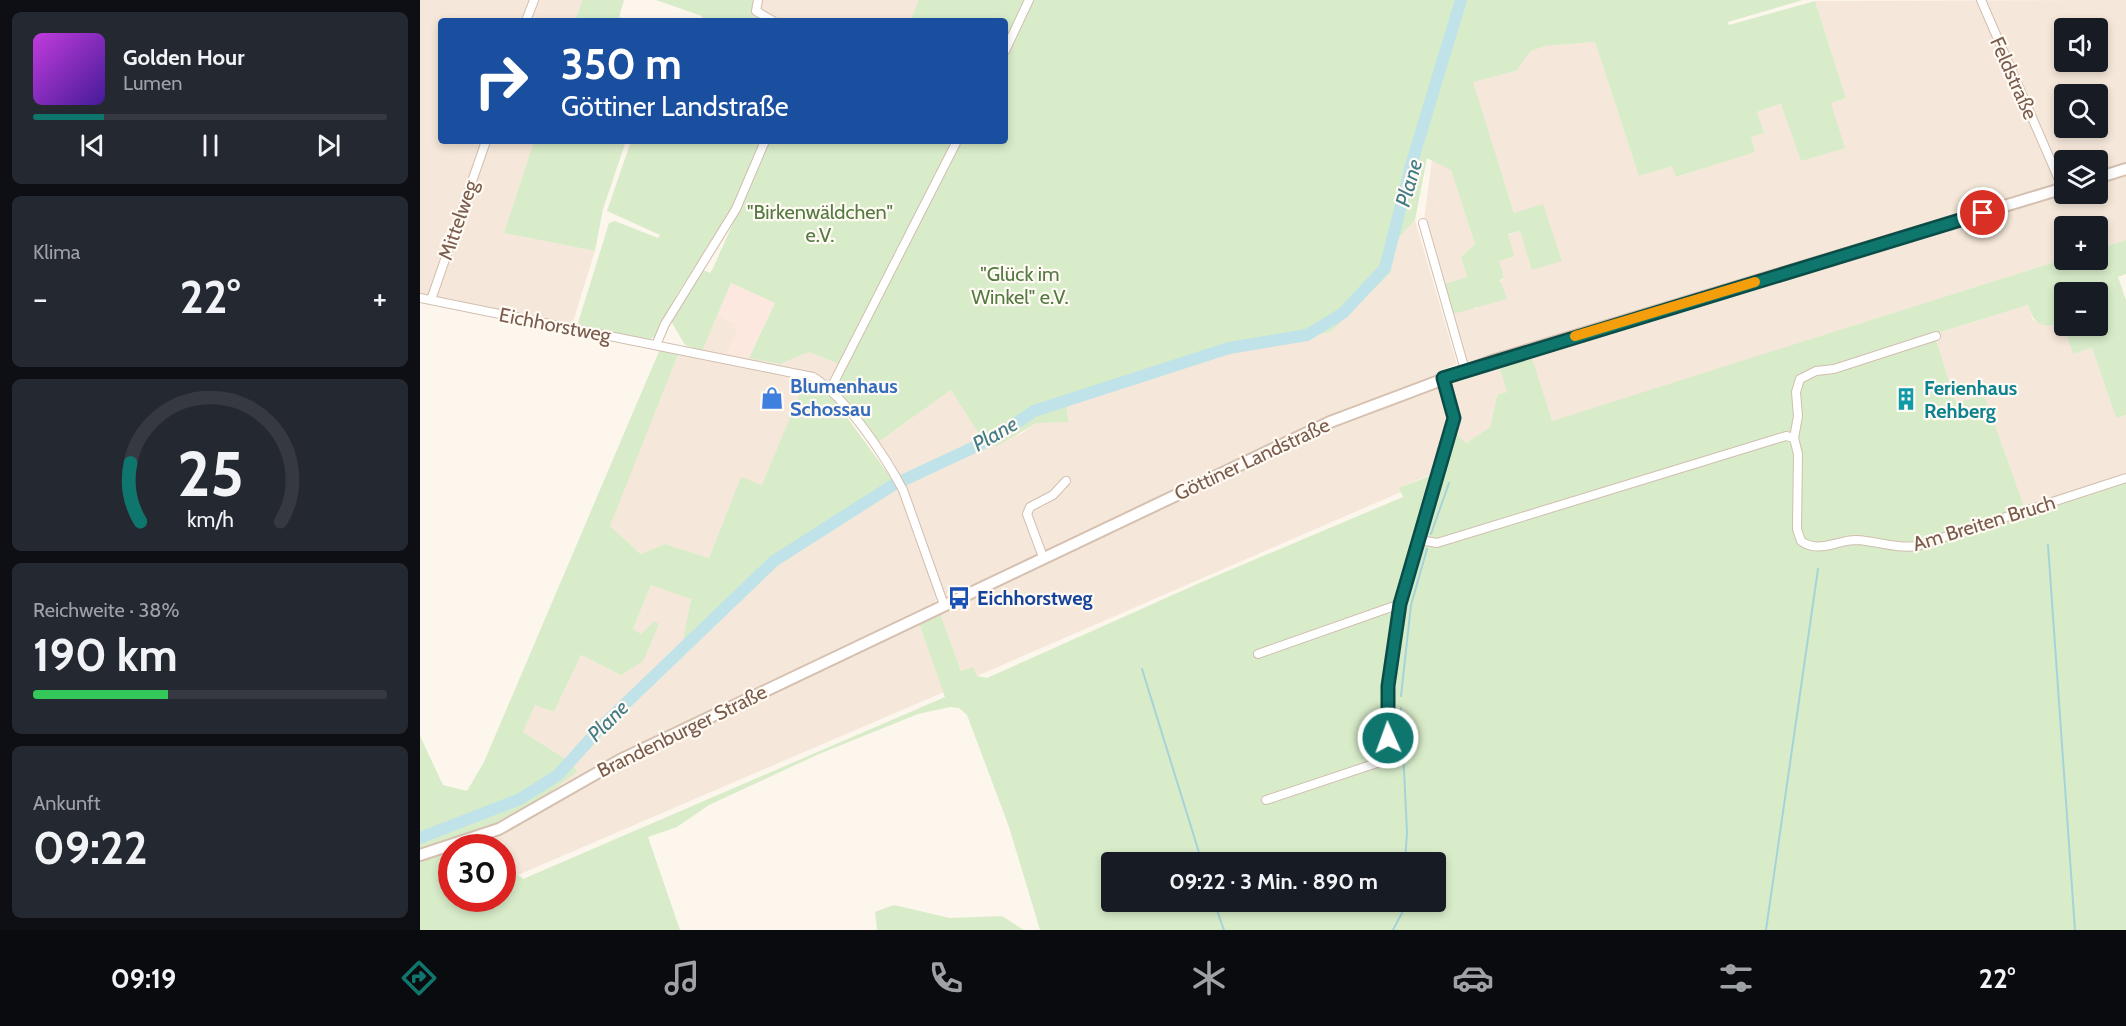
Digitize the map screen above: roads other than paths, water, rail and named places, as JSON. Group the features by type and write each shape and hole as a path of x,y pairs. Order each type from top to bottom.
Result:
{"street":[{"path":"527,18 534,0"},
{"path":"758,0 756,11 768,18"},
{"path":"1008,45 1029,0"},
{"name":"Feldstraße","path":"1981,0 2054,168"},
{"name":"Mittelweg","path":"431,300 485,144"},
{"path":"656,345 665,324 736,209 764,144"},
{"path":"831,388 955,144"},
{"path":"2108,175 2126,170"},
{"name":"Göttiner Landstraße","path":"944,605 1306,432 1443,378 2054,192"},
{"path":"1423,223 1465,370"},
{"name":"Eichhorstweg","path":"420,298 800,373 831,388 894,472 903,490 944,605"},
{"name":"Am Breiten Bruch","path":"1936,336 1834,369 1816,371 1803,376 1796,392 1798,416 1794,438 1798,454 1799,536 1805,544 1816,547 1855,540 1893,547 1917,546 2126,478"},
{"path":"1266,800 1386,760 1389,753 1388,686 1400,604 1454,418 1443,378"},
{"path":"1420,540 1437,543 1786,436 1794,438"},
{"path":"1043,557 1027,514 1030,507 1053,495 1066,481"},
{"path":"1258,654 1400,604"},
{"name":"Brandenburger Straße","path":"420,855 499,829 620,759 944,605"}],"waterway":[{"name":"Plane","path":"420,838 520,799 558,775 602,726 774,561 893,485 996,437 1034,411 1229,348 1307,335 1343,313 1385,268 1412,162 1461,0"},
{"path":"1431,534 1449,483"},
{"path":"2048,545 2075,930"},
{"path":"1401,696 1411,605 1427,549"},
{"path":"1766,930 1818,569"},
{"path":"1142,669 1199,852"},
{"path":"1401,708 1407,832 1406,852"},
{"path":"1218,912 1224,930"},
{"path":"1393,930 1402,912"}],"place":[{"name":"Blumenhaus Schossau","path":"772,398"},
{"name":"Ferienhaus Rehberg","path":"1906,399"},
{"name":"Eichhorstweg","path":"959,598"}],"park label":[{"name":"\"Birkenwäldchen\" e.V.","path":"820,224"},
{"name":"\"Glück im Winkel\" e.V.","path":"1020,286"}]}
